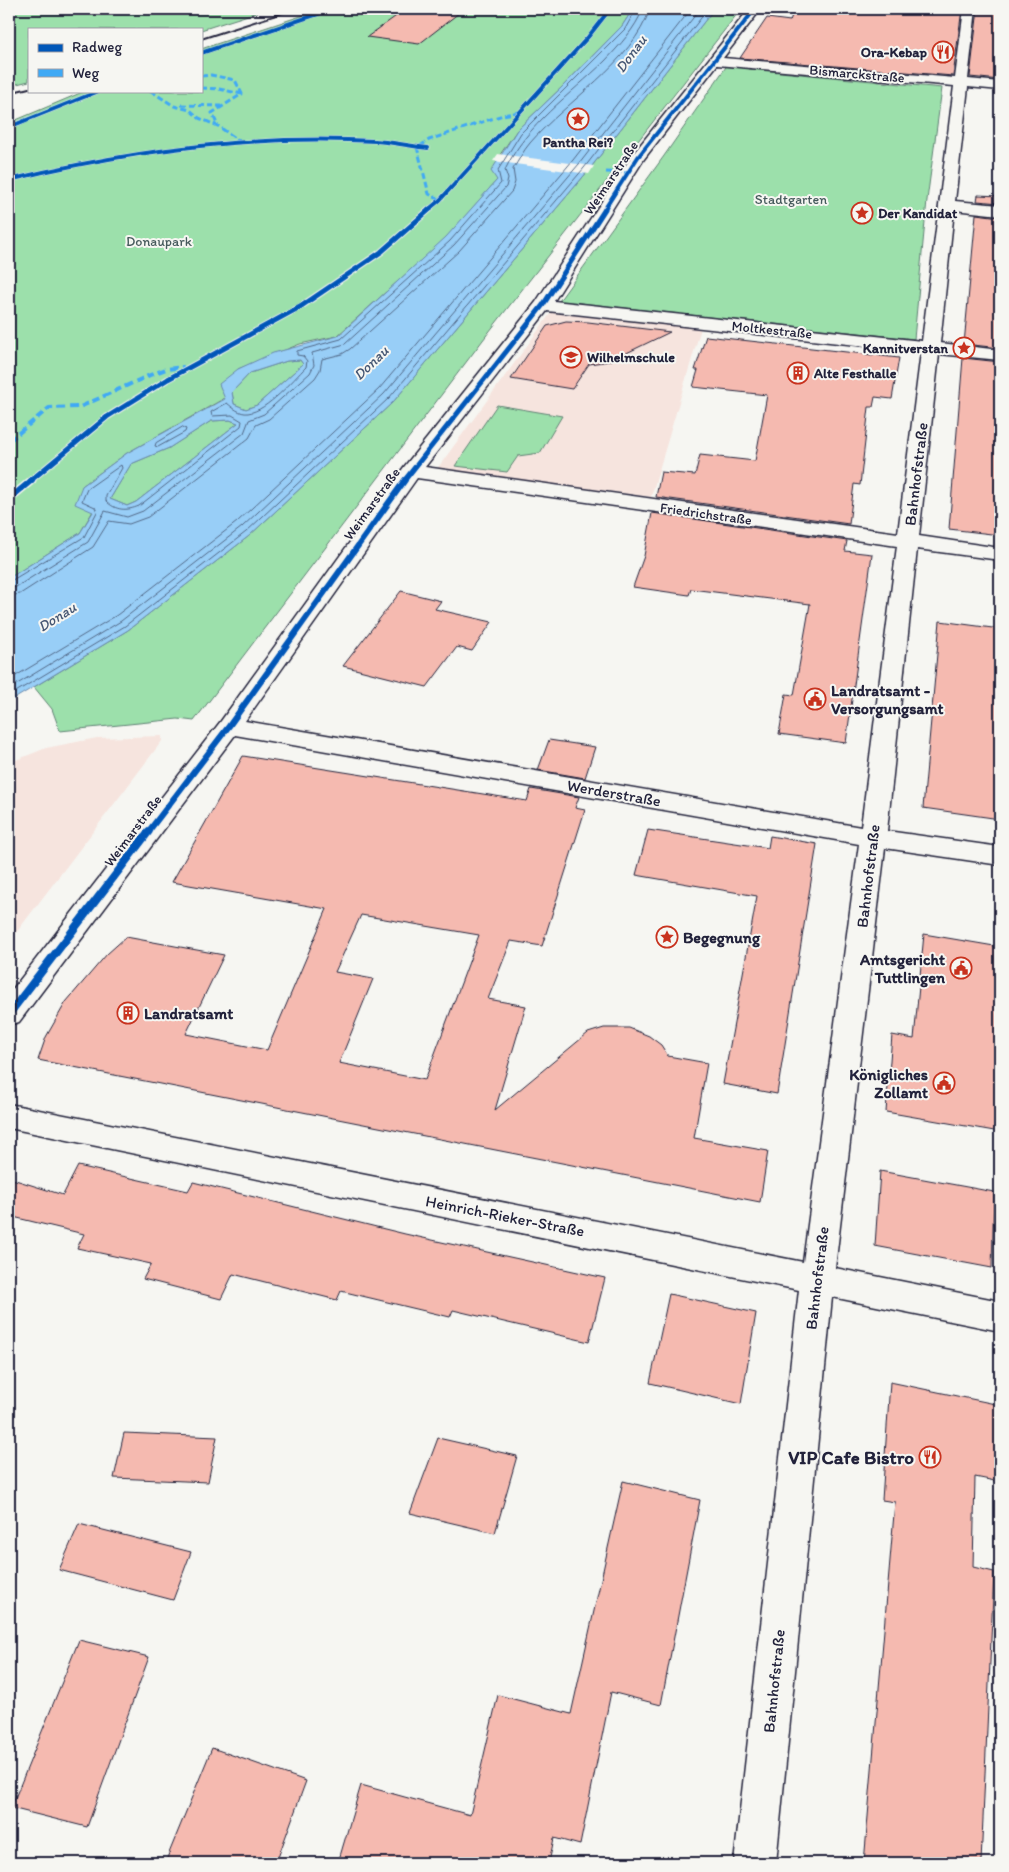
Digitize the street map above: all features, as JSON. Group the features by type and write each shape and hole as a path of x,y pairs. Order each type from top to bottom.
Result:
{"street":[{"name":"Weimarstraße","path":"9,1014 229,726 411,471 543,305 638,158 755,9"},
{"name":"Bahnhofstraße","path":"755,1863 817,1279 873,838 970,9"},
{"name":"Bismarckstraße","path":"714,62 1000,86"},
{"path":"948,205 1000,210"},
{"name":"Moltkestraße","path":"543,305 1000,355"},
{"name":"Friedrichstraße","path":"411,471 907,543 1000,554"},
{"name":"Werderstraße","path":"229,726 873,838 1000,856"},
{"name":"Heinrich-Rieker-Straße","path":"9,1116 1000,1316"}],"shaded area":[{"path":"553,310 701,328 651,497 437,469"},
{"path":"162,736 162,741 9,942 9,763 46,748 97,738"}],"green space":[{"path":"9,9 267,9 202,30 202,28 28,28 28,81 9,86"},
{"name":"Donaupark","path":"322,9 633,9 622,26 517,130 497,159 497,180 446,238 337,336 300,344 238,369 225,398 127,453 82,486 93,511 80,533 9,578 9,123 83,92 202,92 202,49"},
{"path":"714,9 741,9 489,332 194,721 178,719 60,731 52,709 34,687 128,630 249,536 393,402 588,171"},
{"name":"Stadtgarten","path":"728,64 750,66 749,69 942,88 927,200 914,339 559,301"},
{"path":"300,360 303,364 257,405 246,409 234,404 232,392 250,373 287,361"},
{"path":"497,405 562,416 540,453 518,456 507,472 455,466"},
{"path":"230,420 238,423 136,502 127,506 110,499 131,464 169,448 211,421"}],"water":[{"name":"Donau","path":"633,9 714,9 588,171 393,402 249,536 128,630 9,702 9,578 80,533 93,512 75,504 82,486 127,453 225,399 219,384 238,369 273,353 338,336 446,237 497,180 491,171 517,130 622,26","holes":["300,360 303,364 257,405 246,409 234,404 232,392 250,373 287,361","230,420 238,423 136,502 127,506 110,499 131,464 169,448 211,421"]}],"pier":[{"path":"498,154 594,166 589,174 493,161"}],"building":[{"path":"406,9 464,9 419,44 367,37"},
{"path":"794,9 962,9 953,76 740,58 767,18 790,21"},
{"path":"978,9 1000,9 1000,80 970,77"},
{"path":"978,195 1000,196 1000,203 977,201"},
{"path":"976,214 1000,217 1000,348 964,344"},
{"name":"Wilhelmschule","path":"566,321 670,332 610,361 589,364 572,389 511,379 547,326"},
{"path":"706,336 899,358 892,399 875,397 873,407 869,407 860,485 854,484 849,524 656,497 661,472 695,475 700,455 755,461 767,395 693,387 698,370 695,370"},
{"path":"963,358 1000,362 1000,535 949,529"},
{"path":"652,513 847,541 845,551 872,554 846,743 779,734 786,694 794,695 810,604 691,589 689,595 633,587 644,556"},
{"path":"401,591 441,601 435,609 492,622 472,651 457,647 427,687 343,666"},
{"path":"940,621 1000,629 1000,819 923,808"},
{"path":"549,740 595,747 585,778 538,770"},
{"path":"243,756 527,801 531,789 579,797 575,808 585,810 542,946 511,941 488,999 526,1006 495,1110 588,1033 604,1028 629,1028 649,1036 661,1045 668,1056 707,1063 694,1138 768,1151 760,1202 38,1060 46,1037 66,1002 107,954 126,937 224,955 186,1034 267,1050 327,909 172,882","holes":["361,915 479,935 425,1080 339,1063 373,979 335,972"]},
{"path":"648,830 768,848 770,836 817,844 777,1094 723,1084 757,896 636,875"},
{"path":"924,934 1000,947 1000,1132 886,1112 892,1035 914,1039"},
{"path":"78,1166 188,1191 193,1182 405,1234 605,1278 589,1342 453,1310 450,1317 341,1291 337,1300 233,1274 221,1299 143,1279 151,1264 77,1248 84,1234 9,1216 9,1178 63,1195"},
{"path":"880,1171 994,1192 992,1268 875,1246"},
{"path":"669,1294 756,1313 741,1404 650,1383"},
{"path":"890,1382 1000,1405 1000,1482 975,1477 973,1567 994,1572 981,1863 864,1863 895,1502 882,1500"},
{"path":"124,1433 217,1437 208,1482 114,1478"},
{"path":"438,1438 517,1456 495,1533 410,1513"},
{"path":"623,1481 700,1500 661,1705 611,1692 580,1845 554,1838 549,1863 338,1863 361,1785 470,1815 498,1695 571,1714"},
{"path":"79,1524 191,1552 173,1600 59,1570"},
{"path":"79,1640 149,1657 87,1827 11,1808"},
{"path":"212,1748 306,1781 276,1863 165,1863"}],"railway":[{"path":"202,39 295,9"},
{"path":"9,93 28,88"}],"marked path":[{"path":"202,76 211,75 235,80 242,94 212,113 218,126"},
{"path":"202,88 219,89 242,94"},
{"path":"153,92 174,106 190,110 199,118 218,126 241,142"},
{"path":"181,105 221,106"},
{"path":"420,146 429,140 503,115 519,112"},
{"path":"417,147 429,194 440,200"},
{"path":"606,172 628,173"},
{"path":"9,441 49,408 80,407 150,375 166,369 184,367"}],"cycle path":[{"path":"202,53 333,9"},
{"path":"9,499 107,417 168,379 300,307 381,252 440,200 588,37 610,9"},
{"path":"9,1014 229,726 424,454 543,305 638,157 755,9"},
{"path":"9,127 96,92"},
{"path":"9,180 53,169 144,152 237,142 329,139 382,142 428,148"}],"place":[{"name":"Ora-Kebap","path":"943,52"},
{"name":"Pantha Rei?","path":"578,119"},
{"name":"Der Kandidat","path":"862,213"},
{"name":"Kannitverstan","path":"964,348"},
{"name":"Wilhelmschule","path":"571,357"},
{"name":"Alte Festhalle","path":"798,373"},
{"name":"Landratsamt - Versorgungsamt","path":"815,699"},
{"name":"Begegnung","path":"667,937"},
{"name":"Amtsgericht Tuttlingen","path":"961,968"},
{"name":"Landratsamt","path":"128,1013"},
{"name":"Königliches Zollamt","path":"944,1083"},
{"name":"VIP Cafe Bistro","path":"930,1457"}]}
